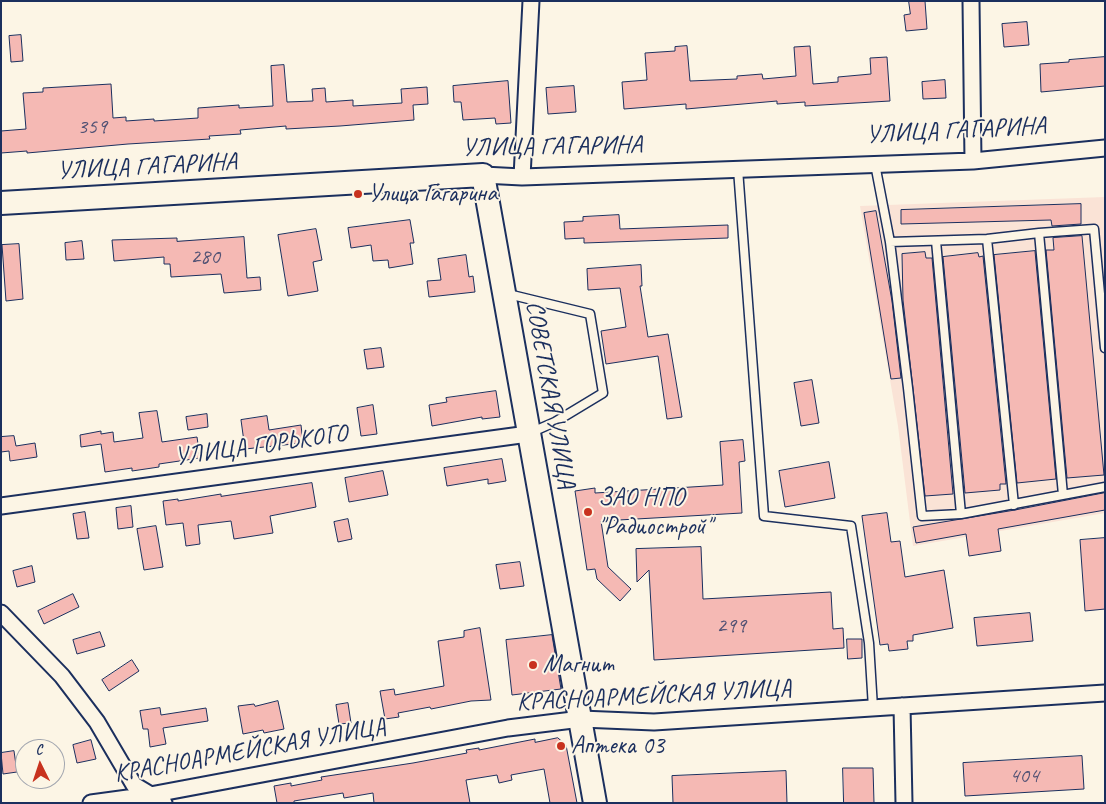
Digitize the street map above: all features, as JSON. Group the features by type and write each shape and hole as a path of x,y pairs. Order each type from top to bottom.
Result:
{"street":[{"path":"522,176 531,1"},
{"path":"972,1 973,161"},
{"name":"УЛИЦА ГАГАРИНА","path":"1,203 483,175 522,176 973,161 1105,148"},
{"name":"СОВЕТСКАЯ УЛИЦА","path":"483,175 595,803"},
{"name":"УЛИЦА ГОРЬКОГО","path":"1,506 528,434"},
{"path":"1,613 62,676 97,722 134,786 164,803"},
{"name":"КРАСНОАРМЕЙСКАЯ УЛИЦА","path":"91,803 150,795 508,728 581,719 654,722 1105,693"},
{"path":"902,706 904,803"}],"lane":[{"path":"875,164 890,242 922,516 961,514 1105,487"},
{"path":"738,169 764,516 852,526 869,643 873,708"},
{"path":"890,242 987,239 1094,229 1105,348"},
{"path":"1039,233 1063,495"},
{"path":"987,239 1014,504"},
{"path":"936,241 961,514"},
{"path":"503,293 590,314 603,393 555,422 528,434"}],"shaded area":[{"path":"1105,197 1105,513 913,546 898,426 860,206"}],"building":[{"path":"909,1 925,1 927,29 906,31 904,15 910,14"},
{"path":"1027,22 1029,45 1004,47 1002,24"},
{"path":"21,35 23,61 11,62 9,36"},
{"path":"687,46 690,81 737,79 737,76 762,74 763,79 796,76 794,47 810,46 813,84 838,82 838,77 871,74 870,58 887,57 890,101 805,106 805,102 777,104 777,101 686,109 686,104 624,109 622,82 647,80 645,53 675,51 675,47"},
{"path":"1105,57 1105,86 1041,92 1040,64"},
{"path":"284,65 287,102 313,101 312,89 325,88 326,102 353,100 353,106 402,103 401,89 427,87 428,104 413,105 414,120 286,129 286,126 240,130 241,134 209,136 210,139 27,153 27,151 1,153 1,131 26,129 23,93 43,92 43,88 111,84 113,118 126,117 126,121 154,119 154,121 198,118 198,108 239,105 239,108 273,106 271,66"},
{"path":"945,80 946,98 923,99 922,82"},
{"path":"508,81 511,123 496,124 495,118 463,120 461,102 454,102 453,86"},
{"path":"574,86 576,112 548,114 546,88"},
{"path":"1081,204 1081,224 1052,226 1051,220 901,224 901,210"},
{"path":"876,211 892,301 901,378 891,379 864,213"},
{"path":"619,215 620,229 728,225 728,238 584,243 584,238 565,239 564,222 583,221 583,217"},
{"path":"410,220 414,243 410,243 413,264 389,268 388,260 373,261 371,245 351,248 348,228"},
{"path":"316,229 322,260 313,262 318,291 288,296 278,235"},
{"path":"1082,236 1104,475 1067,478 1046,250 1054,250 1053,238"},
{"path":"244,237 247,278 260,277 261,290 224,293 221,274 171,277 170,264 164,264 164,257 114,261 112,240 177,238 177,241"},
{"path":"82,241 84,259 66,260 65,243"},
{"path":"19,244 23,299 6,301 2,245"},
{"path":"1035,251 1056,479 1017,483 994,255"},
{"path":"925,252 926,258 932,258 953,494 925,496 903,300 902,254"},
{"path":"978,253 979,257 983,256 1006,484 1000,484 1000,490 965,493 943,257"},
{"path":"466,255 469,277 473,276 475,292 429,297 427,281 441,280 438,259"},
{"path":"641,265 642,286 640,286 648,337 668,334 682,417 667,419 658,356 606,364 601,331 626,327 620,288 588,290 587,269"},
{"path":"381,348 384,367 367,369 364,350"},
{"path":"812,380 819,423 801,426 794,383"},
{"path":"496,391 500,417 482,419 482,417 432,426 429,405 447,402 446,398"},
{"path":"373,405 377,434 361,436 357,408"},
{"path":"157,411 162,442 197,437 200,458 159,464 159,467 132,471 132,468 105,472 101,444 81,447 80,435 101,431 101,434 113,432 114,442 143,438 139,413"},
{"path":"207,414 208,427 188,430 186,417"},
{"path":"267,416 269,430 301,425 303,443 245,449 241,420"},
{"path":"14,436 16,446 35,443 37,457 10,461 9,451 1,452 1,437"},
{"path":"743,440 745,461 739,462 742,513 601,521 608,567 631,589 620,601 597,579 595,569 587,570 575,491 595,488 595,493 723,485 720,442"},
{"path":"502,459 506,481 488,484 488,479 447,486 444,468"},
{"path":"829,462 835,498 785,507 779,471"},
{"path":"383,471 388,495 349,502 345,478"},
{"path":"312,483 316,507 270,516 273,533 234,539 231,521 198,525 200,544 186,546 183,523 166,525 163,501 178,499 178,501 221,494 221,496"},
{"path":"1105,493 1105,510 998,529 1001,551 969,556 966,534 916,543 913,527"},
{"path":"131,506 133,527 118,529 116,508"},
{"path":"85,512 89,538 77,539 73,514"},
{"path":"887,513 891,542 900,541 905,577 944,570 953,628 913,635 913,641 907,641 908,649 889,651 888,644 880,645 862,516"},
{"path":"348,519 352,539 338,542 334,522"},
{"path":"156,526 163,567 144,570 137,529"},
{"path":"1105,538 1105,609 1085,611 1080,540"},
{"path":"701,547 703,599 831,592 833,629 843,628 844,648 654,660 649,570 637,582 636,549"},
{"path":"520,562 524,586 500,589 496,565"},
{"path":"32,566 35,582 17,587 13,571"},
{"path":"73,594 79,607 44,624 38,611"},
{"path":"1030,613 1033,641 977,646 974,618"},
{"path":"480,628 491,700 471,701 431,709 430,707 398,713 399,717 385,719 380,691 394,689 395,695 444,686 438,641 464,637 464,631"},
{"path":"100,632 105,646 77,654 73,640"},
{"name":"Магнит","path":"552,635 561,689 512,695 506,640"},
{"path":"847,639 862,639 862,658 848,659"},
{"path":"132,660 139,671 109,691 102,680"},
{"path":"278,701 284,729 264,733 263,730 243,734 238,706 254,704 255,706"},
{"path":"348,703 351,723 339,724 336,705"},
{"path":"160,708 161,715 206,708 208,721 163,728 166,744 150,747 148,729 143,729 140,711"},
{"path":"558,738 566,745 577,803 550,803 544,769 511,775 512,780 499,783 497,775 466,780 470,803 374,803 373,793 344,798 343,793 294,801 294,803 277,803 274,786 291,783 291,786 322,780 321,777 467,753 466,750 479,748 479,750 535,739 535,742"},
{"path":"91,740 96,759 77,763 73,745"},
{"path":"14,751 15,772 3,774 1,753"},
{"path":"1082,756 1084,789 965,796 963,763"},
{"path":"843,768 873,768 874,803 844,803"},
{"path":"786,771 787,803 673,803 672,776"}],"place":[{"name":"Улица Гагарина","path":"358,194"},
{"name":"ЗАО НПО \"Радиострой\"","path":"588,512"},
{"name":"Магнит","path":"533,665"},
{"name":"Аптека 03","path":"561,746"}]}
